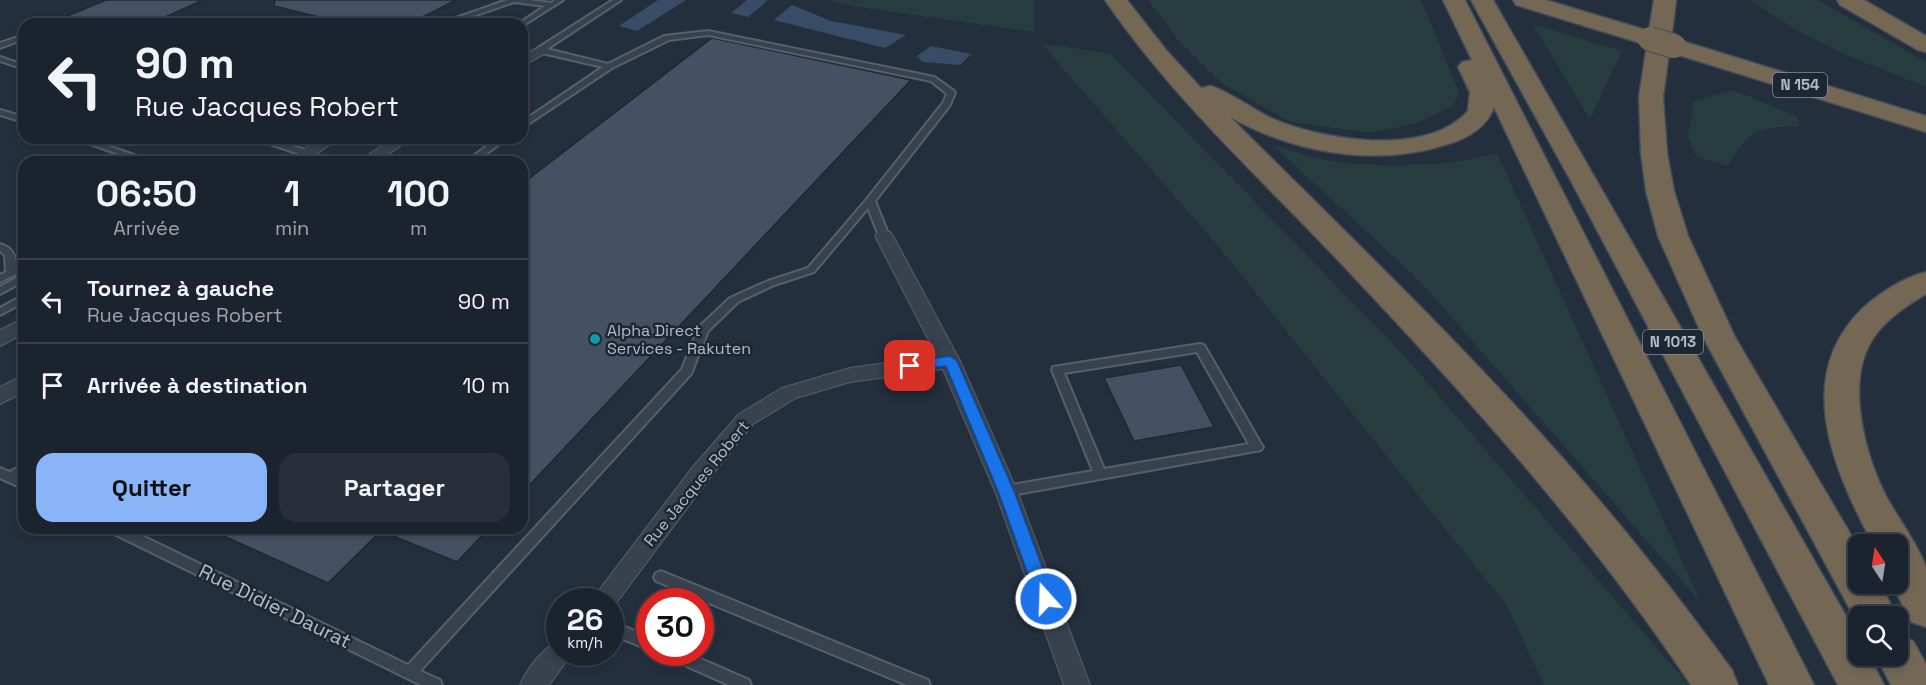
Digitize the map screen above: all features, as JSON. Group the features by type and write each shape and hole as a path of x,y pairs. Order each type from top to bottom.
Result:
{"highway":[{"path":"1116,0 1146,42 1199,100 1445,352 1555,472 1629,563 1716,685"},
{"path":"1127,0 1148,29 1182,68 1212,94 1239,112 1300,137 1332,144 1378,148 1443,139 1470,124 1478,116 1483,94 1441,0"},
{"name":"N 1013","path":"1454,0 1792,685"},
{"name":"N 1013","path":"1482,0 1585,181 1862,685"},
{"name":"N 154","path":"1524,0 1663,37 1926,124"},
{"name":"N 154","path":"1544,0 1926,116"},
{"path":"1572,0 1663,37"},
{"path":"1665,0 1652,106 1654,153 1660,190 1673,236 1719,338 1870,606"},
{"path":"1848,0 1926,45"},
{"path":"1888,534 1862,486 1843,419 1848,356 1858,337 1876,315 1899,295 1926,282"},
{"path":"1908,574 1926,609"},
{"path":"1904,666 1914,685"}],"street":[{"path":"528,58 542,50"},
{"path":"302,156 322,144"},
{"path":"376,156 394,144"},
{"path":"884,236 950,361 1006,491 1077,685"},
{"path":"0,339 18,328"},
{"name":"Rue Jacques Robert","path":"613,588 700,474 746,419 789,393 850,375 950,361"},
{"path":"0,397 18,385"},
{"path":"533,685 549,666"}],"lane":[{"path":"461,18 514,0 551,5"},
{"path":"528,20 560,0"},
{"path":"542,50 618,0"},
{"path":"410,672 687,371 703,329 734,300 771,283 811,270 870,201 947,103 951,93 934,79 708,33 667,38 609,66 528,122"},
{"path":"0,46 18,39"},
{"path":"542,50 609,66"},
{"path":"0,59 18,65"},
{"path":"0,112 18,118"},
{"path":"95,144 132,156"},
{"path":"268,144 295,156"},
{"path":"478,156 495,144"},
{"path":"870,201 884,236"},
{"path":"0,247 8,250 13,258 11,273"},
{"path":"0,279 18,269"},
{"path":"0,291 18,280"},
{"path":"0,312 18,302"},
{"path":"1006,491 1257,447 1200,348 1057,370 1100,474"},
{"name":"Rue Didier Daurat","path":"126,534 435,685"},
{"path":"662,577 923,685"},
{"path":"701,666 744,685"}],"green space":[{"path":"830,0 1034,0 1034,32 839,4"},
{"path":"1148,0 1421,0 1459,92 1453,106 1417,123 1372,133 1290,122 1223,84 1179,41"},
{"path":"1750,0 1818,0 1926,62 1926,87 1851,57 1797,31"},
{"path":"1532,24 1622,51 1590,119"},
{"path":"1041,43 1111,54 1399,350 1689,685 1544,685 1507,606 1218,246"},
{"path":"1733,90 1797,116 1800,126 1756,132 1743,144 1728,166 1696,157 1688,137 1694,101"},
{"path":"1273,145 1336,162 1364,165 1422,165 1460,161 1497,153 1701,603 1421,282"}],"water":[{"path":"658,0 686,0 637,31 619,26"},
{"path":"747,0 768,0 748,17 731,13"},
{"path":"792,5 831,21 906,35 885,48 774,20"},
{"path":"931,46 971,54 960,65 923,62 917,56"}],"building":[{"path":"106,0 203,0 163,18 62,18"},
{"path":"275,0 456,0 421,18 323,18 274,6"},
{"name":"Alpha Direct Services - Rakuten","path":"712,38 911,80 528,487 528,179"},
{"path":"1181,365 1214,427 1134,441 1104,378"},
{"path":"219,534 378,534 328,583"},
{"path":"388,534 483,534 457,562"}],"place":[{"name":"Alpha Direct Services - Rakuten","path":"595,339"}],"route":[{"path":"910,366 950,361 1006,491 1046,599"}]}
